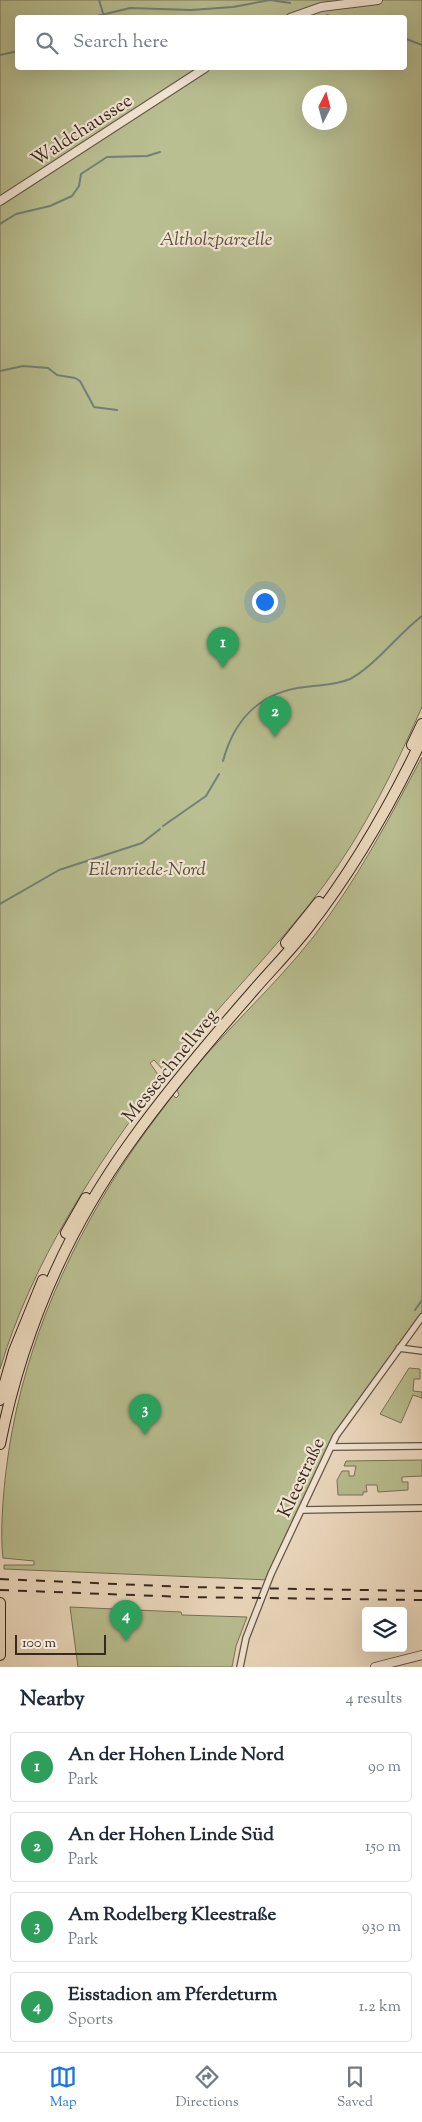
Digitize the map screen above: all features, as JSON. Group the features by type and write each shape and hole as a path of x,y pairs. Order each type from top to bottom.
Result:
{"highway":[{"name":"Messeschnellweg","path":"0,1400 17,1343 39,1288 76,1216 100,1176 126,1136 184,1060 283,948 324,895 378,811 422,724"},
{"name":"Messeschnellweg","path":"0,1444 13,1388 30,1330 46,1290 87,1211 131,1140 190,1064 307,930 331,897 384,814 422,739"},
{"path":"0,1603 0,1655"}],"street":[{"path":"298,15 321,7 378,0"},
{"name":"Waldchaussee","path":"0,201 202,70"},
{"name":"Kleestraße","path":"240,1667 246,1638 271,1574 330,1447 422,1317"},
{"path":"399,1348 422,1351"},
{"path":"330,1447 422,1446"},
{"path":"302,1510 422,1508"},
{"path":"379,1666 422,1655"}],"green space":[{"name":"Eilenriede-Nord","path":"0,0 422,0 422,707 401,753 366,820 325,884 165,1072 154,1060 150,1063 161,1079 112,1147 67,1217 29,1291 13,1329 0,1369"},
{"path":"422,757 422,1317 336,1436 269,1580 4,1569 4,1565 34,1565 34,1561 3,1558 2,1527 6,1471 12,1430 21,1390 33,1351 46,1312 80,1237 122,1166 173,1095 176,1098 179,1095 177,1090 193,1070 298,956 330,915 372,849"},
{"path":"409,1368 420,1369 420,1379 414,1379 413,1391 422,1392 422,1398 413,1395 401,1423 380,1414"},
{"path":"422,1460 422,1476 402,1477 402,1482 408,1482 408,1490 378,1492 377,1485 366,1485 367,1492 363,1492 363,1495 338,1495 337,1480 342,1471 349,1471 349,1476 354,1476 356,1466 344,1466 346,1461"},
{"path":"70,1607 181,1612 182,1615 247,1617 236,1646 232,1667 78,1667"}],"waterway":[{"path":"99,0 103,13"},
{"path":"101,15 130,8 191,10 233,7 270,0 290,3"},
{"path":"407,39 422,45"},
{"path":"0,55 15,52"},
{"path":"0,224 16,214 50,206 72,196 79,186 81,174 107,157 147,156 160,152"},
{"path":"0,371 23,366 48,368 57,375 75,378 80,381 94,407 117,410"},
{"path":"223,761 234,733 251,711 262,702 289,690 334,684 350,679 359,674 422,616"},
{"path":"163,826 206,796 219,774"},
{"path":"0,904 59,870 142,843 160,829"},
{"path":"415,1310 422,1300"}],"railway":[{"path":"0,1579 186,1587 422,1591"},
{"path":"0,1590 186,1597 422,1600"}],"place":[{"name":"An der Hohen Linde Nord","path":"223,668"},
{"name":"An der Hohen Linde Süd","path":"275,737"},
{"name":"Am Rodelberg Kleestraße","path":"145,1435"},
{"name":"Eisstadion am Pferdeturm","path":"126,1641"}],"park label":[{"name":"Altholzparzelle","path":"216,238"}]}
